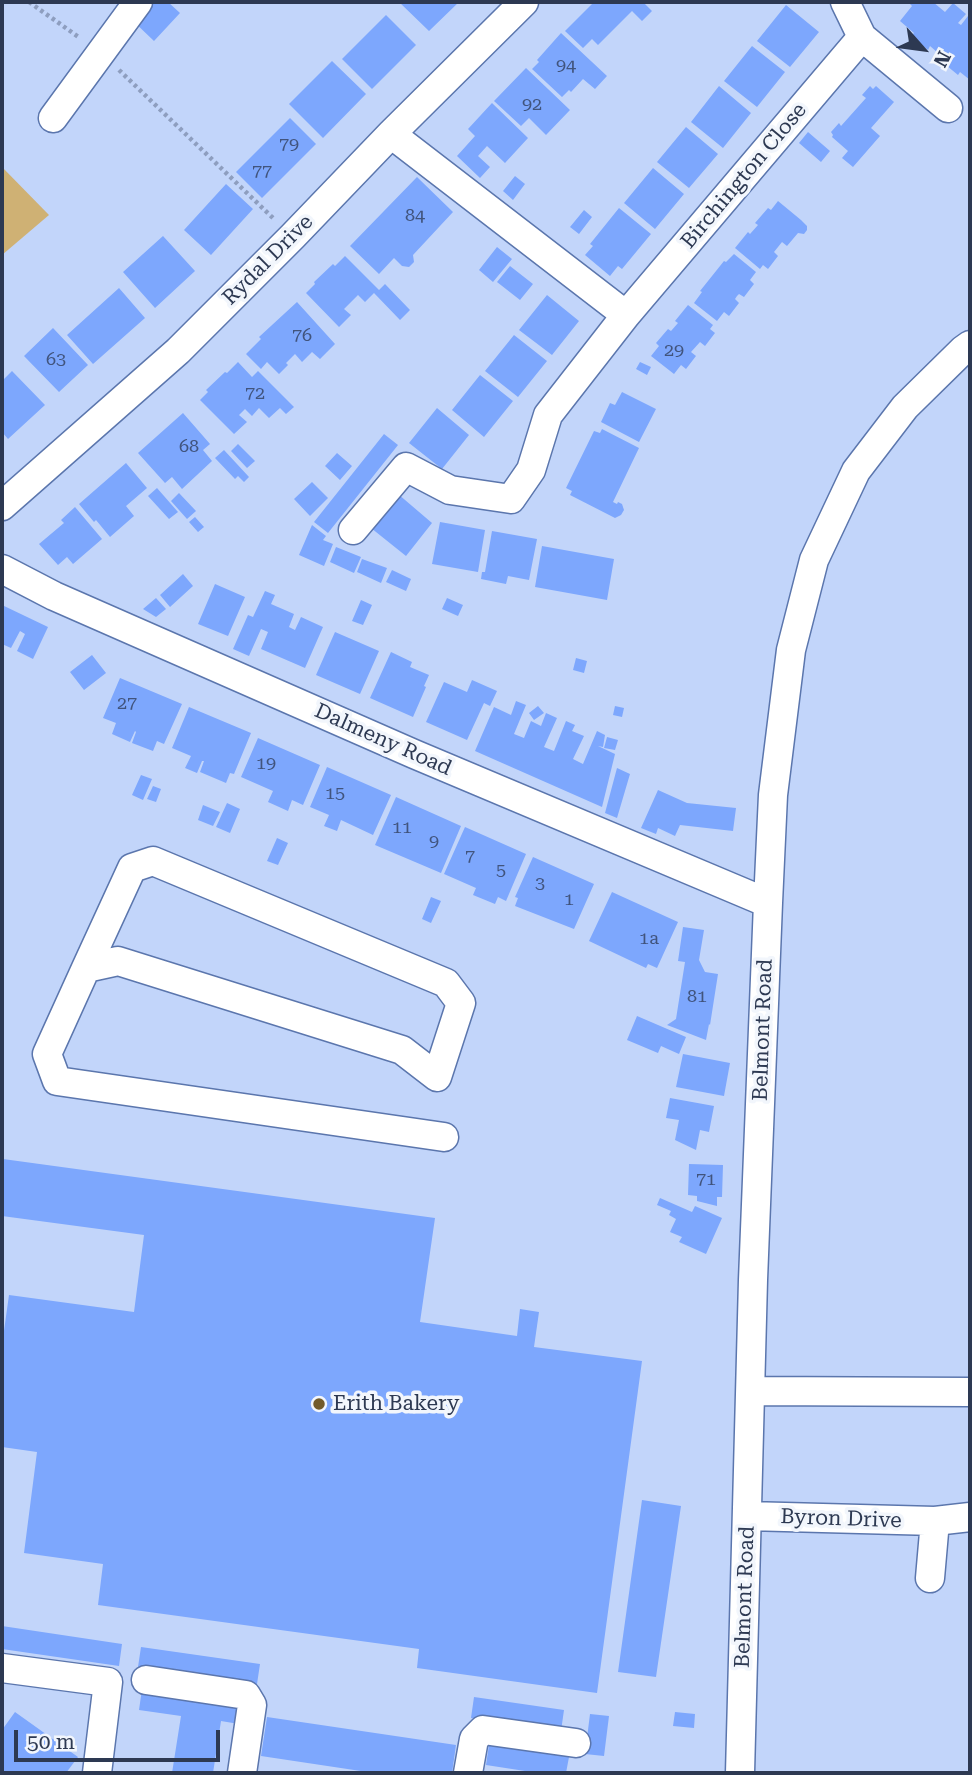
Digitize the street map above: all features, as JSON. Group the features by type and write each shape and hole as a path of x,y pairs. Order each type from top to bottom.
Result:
{"street":[{"path":"53,118 138,2"},
{"name":"Rydal Drive","path":"2,506 178,351 524,2"},
{"path":"845,2 862,37 948,108"},
{"name":"Birchington Close","path":"353,530 406,467 450,490 512,499 531,470 548,415 626,315 862,37"},
{"path":"391,134 626,315"},
{"name":"Belmont Road","path":"740,1773 752,1280 768,903 773,795 791,650 814,560 856,471 905,407 970,345"},
{"name":"Dalmeny Road","path":"2,569 54,596 414,754 768,903"},
{"path":"86,968 118,961 401,1050 437,1077 461,1003 446,983 153,861 132,868 86,968 47,1054 57,1081 444,1137"},
{"path":"751,1391 970,1392"},
{"name":"Byron Drive","path":"747,1516 935,1521 970,1517"},
{"path":"930,1578 935,1521"},
{"path":"2,1668 108,1682 97,1773"},
{"path":"146,1680 246,1695 252,1705 242,1773"},
{"path":"468,1773 474,1739 483,1730 576,1743"}],"path":[{"path":"29,2 101,53 293,236"}],"shaded area":[{"path":"2,167 49,215 2,255"}],"building":[{"path":"148,2 168,2 180,13 154,41 131,19"},
{"path":"399,2 459,2 429,31"},
{"path":"594,2 643,2 652,11 642,21 632,11 598,45 592,39 583,48 565,31"},
{"path":"908,2 933,2 945,12 953,3 966,14 958,23 961,25 968,16 970,18 970,80 960,72 958,75 941,61 944,58 930,46 928,50 911,36 914,33 900,21 912,6"},
{"path":"786,5 819,32 790,67 757,41"},
{"path":"386,15 416,45 372,89 342,59"},
{"path":"561,33 607,76 595,89 583,79 562,97 532,69"},
{"path":"752,46 785,72 757,107 724,81"},
{"path":"332,61 366,94 323,138 289,104"},
{"path":"526,68 570,110 546,135 529,118 521,126 494,101"},
{"path":"719,86 751,113 723,148 691,122"},
{"path":"870,86 873,89 876,86 894,102 871,128 880,136 853,167 842,158 848,151 832,137 831,132 839,123 841,126 866,98 862,95"},
{"path":"492,103 528,138 505,163 487,146 478,156 490,167 480,178 457,156 475,136 468,129"},
{"path":"290,118 316,144 262,198 236,172"},
{"path":"686,127 718,154 689,188 657,162"},
{"path":"808,132 830,151 821,162 799,143"},
{"path":"653,168 684,194 655,229 624,203"},
{"path":"515,176 525,184 513,200 503,191"},
{"path":"417,177 453,212 413,255 414,262 409,267 402,266 394,258 379,274 350,246"},
{"path":"226,184 253,209 211,255 184,230"},
{"path":"778,201 807,226 807,230 804,234 798,233 787,246 782,242 774,252 778,256 768,269 763,265 760,269 735,248 748,232 750,234 758,225 755,223 768,208 771,210"},
{"path":"619,208 651,234 622,269 618,266 610,276 585,255 593,246 590,244"},
{"path":"584,210 592,217 579,234 570,227"},
{"path":"163,236 195,271 155,308 123,272"},
{"path":"497,247 512,259 493,282 479,270"},
{"path":"734,254 756,272 750,280 754,284 744,297 739,294 737,296 735,299 739,303 729,316 724,312 717,321 694,303 724,261"},
{"path":"345,256 379,290 385,284 410,310 400,320 374,293 365,302 358,295 344,309 351,315 339,327 306,293 314,282"},
{"path":"510,266 533,284 520,300 497,282"},
{"path":"119,288 145,318 93,364 67,335"},
{"path":"547,295 579,321 552,355 519,330"},
{"path":"297,302 335,344 320,359 312,352 302,362 295,354 279,374 267,362 261,369 246,354 261,339 259,337"},
{"path":"688,305 713,325 710,329 715,333 705,346 700,342 691,352 696,356 686,369 681,365 674,374 651,356 659,346 656,343 668,329 671,331 678,323 675,321"},
{"path":"53,328 88,365 59,392 24,356"},
{"path":"514,335 547,361 518,397 485,371"},
{"path":"238,362 252,377 258,371 294,407 286,414 280,408 269,418 259,408 252,416 245,409 239,415 247,422 234,434 200,400 208,392 206,390"},
{"path":"640,362 651,367 647,375 636,369"},
{"path":"12,371 45,405 8,439 2,432 2,381"},
{"path":"480,375 513,401 484,437 452,410"},
{"path":"622,392 656,409 639,442 601,422 610,403 615,405"},
{"path":"437,408 469,435 442,469 409,443"},
{"path":"183,413 210,444 203,450 212,461 182,489 172,477 165,483 138,453"},
{"path":"602,429 639,448 613,502 622,504 624,510 615,518 570,495 572,491 566,488 594,431 600,433"},
{"path":"384,434 398,445 328,533 314,522"},
{"path":"238,444 255,461 247,468 231,451"},
{"path":"224,450 249,477 244,482 238,476 235,479 215,458"},
{"path":"337,453 352,466 340,480 325,466"},
{"path":"126,463 147,488 126,506 134,516 110,537 79,504"},
{"path":"312,482 328,498 310,516 294,499"},
{"path":"157,488 178,512 169,519 148,496"},
{"path":"179,493 196,511 187,519 171,501"},
{"path":"398,494 432,523 406,556 371,528"},
{"path":"75,507 102,539 73,564 67,557 58,565 39,544 64,523 61,520"},
{"path":"195,517 204,527 198,532 189,522"},
{"path":"440,522 485,530 478,572 432,564"},
{"path":"312,525 326,536 323,540 333,544 324,566 299,555"},
{"path":"492,531 537,539 529,580 508,576 506,584 481,579 482,572 485,572"},
{"path":"542,546 614,559 607,600 535,587"},
{"path":"336,547 361,557 354,573 330,562"},
{"path":"362,559 387,568 381,583 357,572"},
{"path":"392,570 411,579 406,591 386,582"},
{"path":"183,574 193,586 170,607 160,595"},
{"path":"215,584 245,597 228,636 198,624"},
{"path":"265,591 275,595 271,604 294,614 289,627 295,630 301,617 323,627 305,668 261,649 268,632 261,629 249,656 233,649 248,615 253,617"},
{"path":"156,598 166,609 156,617 143,609"},
{"path":"447,598 463,605 458,616 442,609"},
{"path":"361,600 372,605 363,625 352,621"},
{"path":"2,605 48,627 33,659 17,651 25,634 20,631 11,648 2,644"},
{"path":"335,632 379,651 360,694 316,675"},
{"path":"391,652 412,662 410,667 429,675 413,717 370,698"},
{"path":"92,655 106,673 84,690 70,672"},
{"path":"576,658 587,661 584,673 573,670"},
{"path":"120,678 182,704 164,744 157,741 153,751 132,743 135,731 130,742 112,734 116,723 103,718"},
{"path":"472,680 497,691 490,706 484,703 467,740 426,722 444,682 467,692"},
{"path":"516,701 526,705 514,734 524,738 531,721 541,726 546,713 557,718 544,747 554,751 566,721 575,725 572,731 584,736 573,759 583,764 597,731 605,735 603,747 598,746 615,754 602,807 475,751 494,707 511,715"},
{"path":"538,706 544,713 534,720 529,713"},
{"path":"615,706 624,708 622,717 613,715"},
{"path":"189,707 251,733 234,774 230,773 226,783 200,772 204,761 197,773 185,768 191,756 172,748"},
{"path":"607,737 618,740 615,750 604,748"},
{"path":"258,738 320,765 303,805 292,800 288,811 268,802 273,791 241,777"},
{"path":"327,767 391,795 373,835 341,820 337,831 324,826 329,815 310,807"},
{"path":"617,768 630,774 617,818 605,813"},
{"path":"141,775 152,779 143,800 132,795"},
{"path":"153,786 161,789 156,802 147,799"},
{"path":"658,790 687,803 736,808 733,831 680,825 675,836 658,828 656,834 641,828"},
{"path":"396,797 461,826 441,873 375,845"},
{"path":"227,803 240,809 230,833 216,827"},
{"path":"203,805 220,812 213,826 198,820"},
{"path":"465,827 526,854 506,901 498,897 495,904 473,895 476,888 444,874"},
{"path":"277,838 288,843 278,865 267,861"},
{"path":"533,857 594,884 574,929 515,906 518,898 515,897"},
{"path":"612,892 678,922 657,968 648,964 646,968 589,941"},
{"path":"431,897 441,901 431,923 422,919"},
{"path":"683,927 704,930 699,960 705,972 718,974 706,1040 667,1025 676,1019 685,962 678,961"},
{"path":"637,1016 686,1037 679,1054 661,1046 658,1053 627,1040"},
{"path":"683,1054 730,1063 724,1096 676,1087"},
{"path":"670,1098 714,1106 709,1132 700,1130 696,1150 675,1140 679,1120 666,1118"},
{"name":"Erith Bakery","path":"3,1159 435,1218 420,1322 517,1336 520,1309 539,1312 534,1347 642,1361 597,1693 417,1668 419,1649 98,1605 103,1564 24,1553 37,1452 2,1447 2,1345 9,1295 134,1312 144,1235 2,1216"},
{"path":"689,1164 723,1165 722,1197 717,1197 717,1206 697,1201 697,1196 688,1195"},
{"path":"660,1198 692,1212 695,1206 722,1218 706,1254 679,1242 682,1237 670,1232 676,1219 669,1215 671,1211 657,1205"},
{"path":"642,1500 681,1506 656,1677 618,1672"},
{"path":"2,1626 122,1644 119,1666 2,1649"},
{"path":"141,1647 260,1664 257,1684 138,1667"},
{"path":"142,1689 241,1703 239,1724 221,1721 213,1773 172,1773 181,1716 139,1710"},
{"path":"474,1697 564,1710 561,1731 471,1718"},
{"path":"15,1712 78,1757 66,1773 2,1773 2,1730"},
{"path":"675,1712 695,1714 694,1728 673,1726"},
{"path":"590,1714 609,1716 604,1756 585,1754"},
{"path":"267,1717 456,1745 452,1773 374,1773 261,1756"},
{"path":"489,1745 569,1757 566,1773 538,1773 486,1765"}],"place":[{"name":"Erith Bakery","path":"319,1404"}]}
